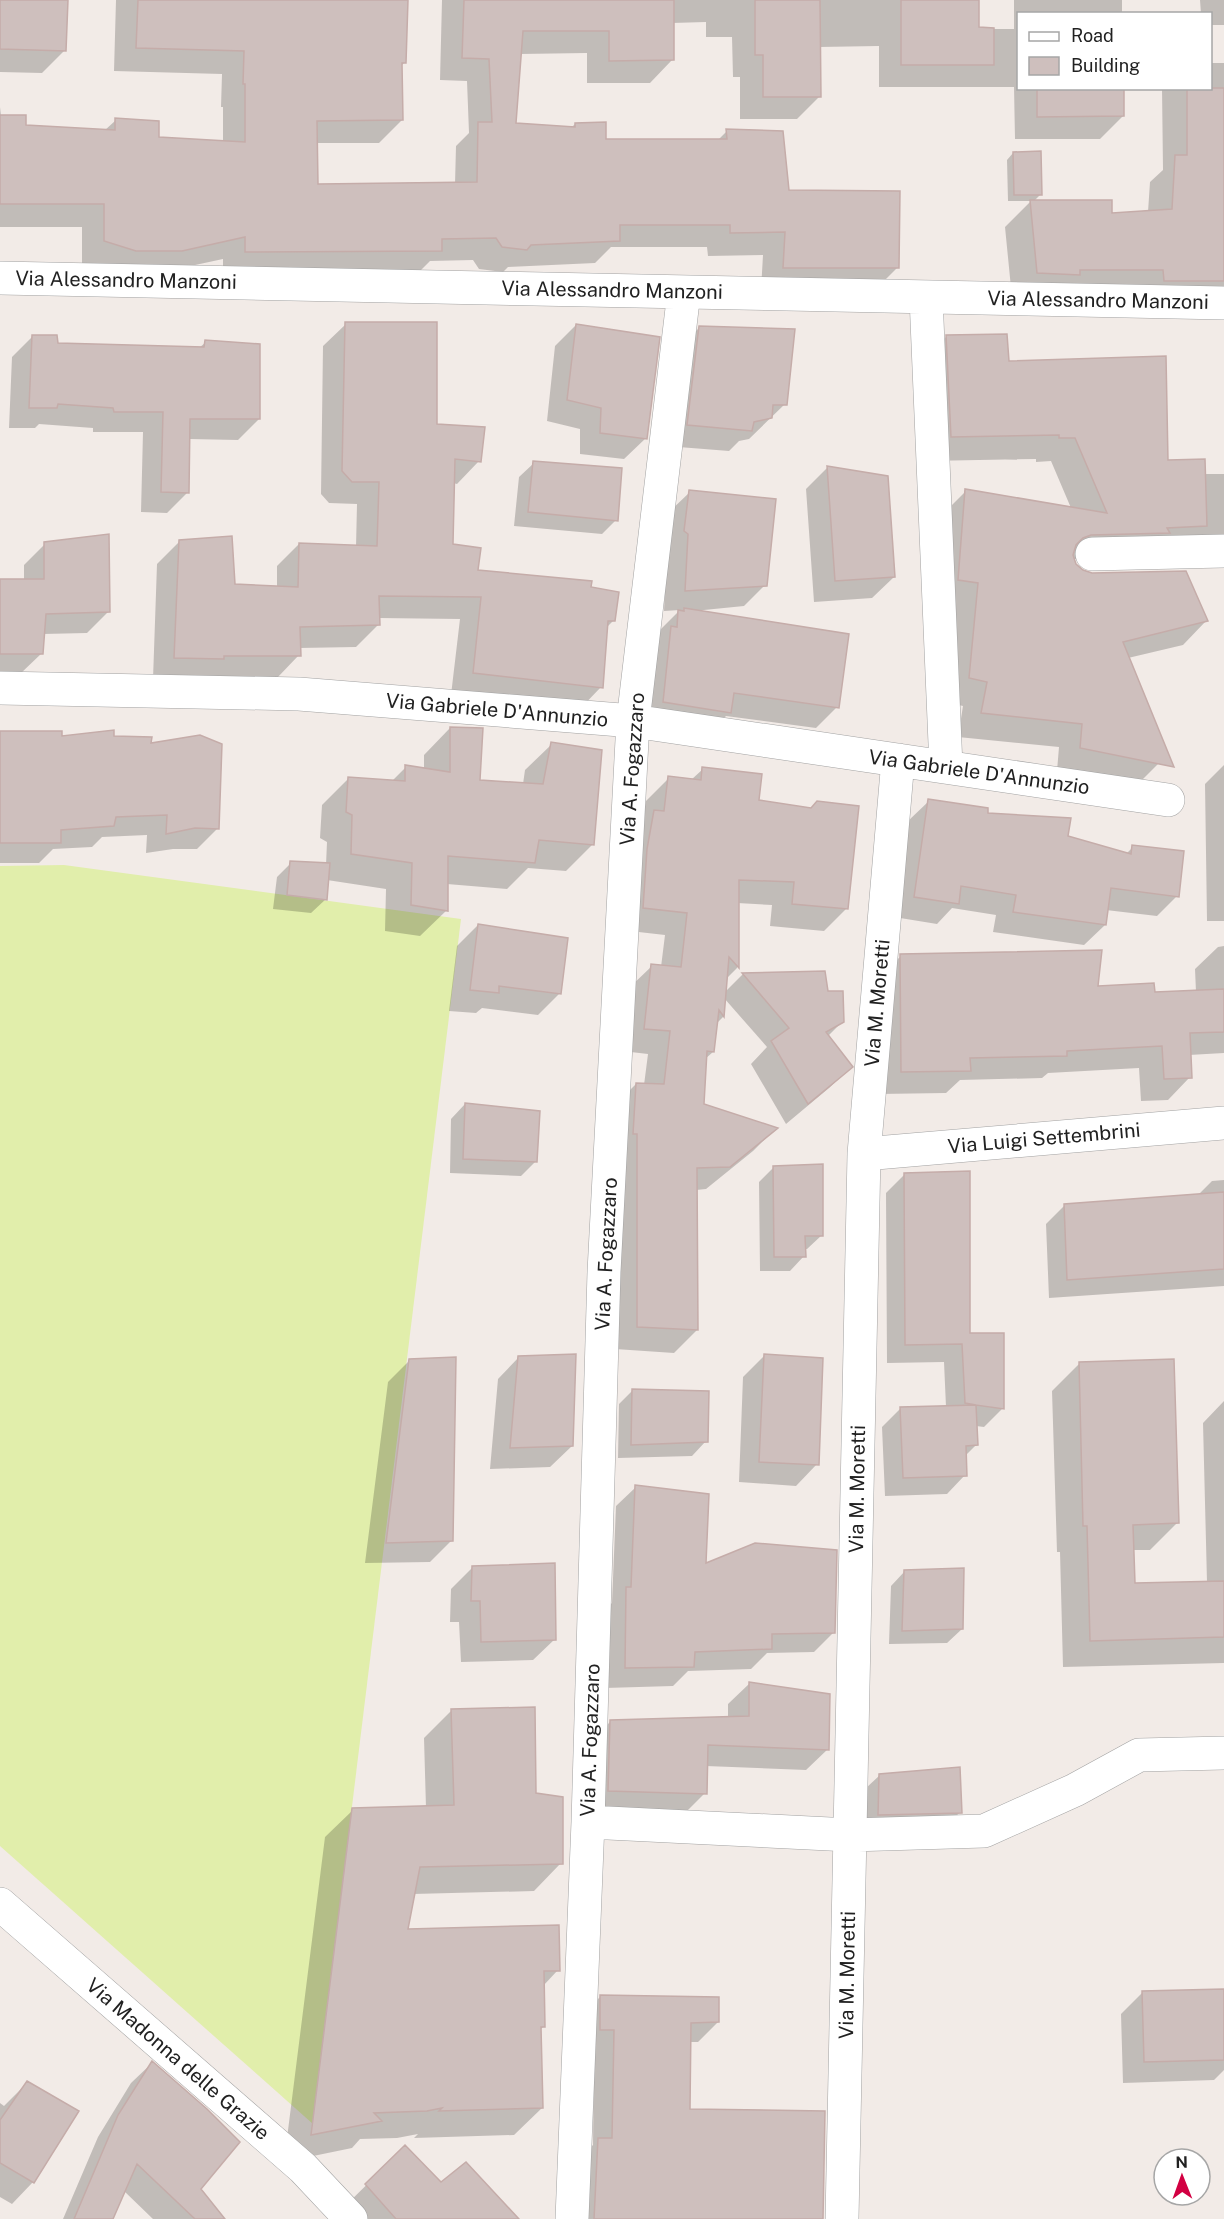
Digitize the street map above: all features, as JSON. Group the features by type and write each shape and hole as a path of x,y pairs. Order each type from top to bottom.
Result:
{"street":[{"name":"Via Alessandro Manzoni","path":"0,278 1224,303"},
{"name":"Via A. Fogazzaro","path":"572,2219 588,1822 604,1272 633,721 684,292"},
{"path":"926,297 946,767"},
{"path":"1092,554 1224,551"},
{"name":"Via Gabriele D'Annunzio","path":"0,688 299,694 633,721 1168,800"},
{"name":"Via M. Moretti","path":"842,2219 864,1154 898,760"},
{"name":"Via Luigi Settembrini","path":"864,1154 1224,1123"},
{"path":"588,1822 850,1834 984,1831 1075,1791 1139,1755 1224,1753"},
{"name":"Via Madonna delle Grazie","path":"0,1904 303,2168 351,2219"}],"green space":[{"path":"64,865 461,919 313,2124 0,1846 0,866"}],"building":[{"path":"0,0 68,0 66,51 0,49"},
{"path":"138,0 408,0 406,63 402,63 403,120 317,121 318,184 477,182 478,122 492,122 489,59 462,58 464,0 674,0 674,60 609,61 609,31 523,31 516,123 575,127 575,123 606,122 606,139 727,139 726,129 783,131 789,190 900,191 899,268 783,268 785,232 730,233 730,225 620,225 620,241 531,245 527,250 502,247 496,238 442,239 442,251 245,252 245,237 182,251 136,251 104,241 104,204 0,204 0,115 26,115 26,125 115,130 115,118 159,121 159,137 245,142 244,51 136,48"},
{"path":"755,0 820,0 821,97 763,97 763,55 755,55"},
{"path":"901,0 979,0 979,27 994,28 994,65 901,65"},
{"path":"1224,88 1224,281 1164,281 1163,270 1080,270 1080,275 1037,273 1030,200 1112,200 1112,213 1172,209 1175,155 1187,155 1187,90"},
{"path":"1037,90 1124,90 1124,116 1037,117"},
{"path":"1041,151 1042,195 1014,195 1013,152"},
{"path":"345,322 437,322 437,424 485,427 481,462 455,459 453,544 481,548 478,570 592,581 591,587 619,592 615,621 608,621 603,688 473,673 481,597 379,596 380,625 300,627 301,656 174,658 179,540 232,536 235,584 298,587 299,543 377,546 379,482 352,482 342,471"},
{"path":"576,324 660,337 647,439 600,433 601,408 567,400"},
{"path":"699,326 795,329 787,405 773,405 772,418 754,422 752,431 687,425"},
{"path":"1007,334 1009,361 1166,356 1168,460 1205,459 1207,526 1167,528 1170,533 1091,535 1083,538 1076,545 1073,555 1076,564 1092,573 1186,571 1208,621 1123,642 1174,767 1080,748 1082,724 981,713 987,682 969,678 978,583 958,580 965,489 1107,513 1075,438 1059,438 1059,435 951,437 946,335"},
{"path":"32,335 57,335 58,343 204,347 205,340 260,344 260,419 190,419 189,493 161,492 163,412 114,412 113,408 58,404 57,408 29,408"},
{"path":"533,461 622,468 618,521 528,512"},
{"path":"827,466 888,476 895,577 835,581"},
{"path":"689,490 776,499 767,586 685,591 688,534 684,531"},
{"path":"109,534 110,612 46,614 43,654 0,654 0,579 44,579 44,542"},
{"path":"684,608 849,634 839,708 734,693 731,713 663,702 671,626 677,627 678,610 684,611"},
{"path":"450,727 483,728 480,780 543,784 551,742 602,750 594,845 539,840 535,863 448,856 448,911 411,905 412,863 351,854 352,815 346,812 348,777 405,781 405,765 450,772"},
{"path":"114,730 114,736 152,737 151,743 200,735 222,744 219,829 195,828 166,834 167,815 116,817 114,826 61,830 61,843 0,843 0,731 62,731 62,736"},
{"path":"702,767 762,774 759,800 811,808 817,801 859,806 848,909 792,904 794,882 739,880 739,968 729,957 724,1017 719,1010 714,1052 707,1051 704,1104 778,1128 730,1167 697,1168 698,1330 637,1327 637,1134 633,1134 636,1083 664,1084 670,1031 644,1029 651,964 681,967 687,913 643,908 647,849 654,810 664,811 668,776 701,780"},
{"path":"928,799 988,808 988,813 1071,818 1068,836 1131,854 1132,845 1184,851 1179,897 1111,888 1106,925 1013,912 1016,895 961,886 959,904 914,897"},
{"path":"290,861 330,863 327,900 287,895"},
{"path":"478,924 568,938 561,994 499,986 499,993 470,990"},
{"path":"1102,950 1098,986 1154,983 1155,992 1224,989 1224,1032 1190,1033 1192,1078 1164,1079 1162,1046 1067,1051 1067,1056 970,1058 971,1071 901,1072 900,954"},
{"path":"825,971 828,991 843,991 844,1022 826,1032 853,1067 808,1104 771,1041 789,1028 742,973"},
{"path":"465,1103 540,1111 537,1162 463,1159"},
{"path":"823,1164 823,1236 805,1236 806,1257 774,1257 773,1166"},
{"path":"970,1171 970,1333 1004,1333 1004,1409 965,1403 962,1344 905,1345 904,1173"},
{"path":"1224,1192 1224,1269 1067,1280 1064,1204"},
{"path":"576,1354 573,1446 510,1448 518,1356"},
{"path":"764,1354 823,1358 819,1465 759,1462"},
{"path":"456,1357 453,1541 386,1543 409,1359"},
{"path":"1174,1359 1179,1523 1133,1525 1135,1583 1224,1581 1224,1637 1090,1641 1087,1526 1083,1526 1079,1362"},
{"path":"632,1389 709,1391 708,1442 631,1445"},
{"path":"976,1405 978,1445 966,1446 967,1476 903,1478 900,1407"},
{"path":"635,1485 709,1494 706,1563 755,1543 837,1550 835,1633 772,1634 772,1649 695,1652 694,1667 625,1668 626,1587 631,1587"},
{"path":"555,1563 556,1640 481,1642 480,1601 471,1601 472,1566"},
{"path":"964,1568 963,1629 902,1631 904,1570"},
{"path":"749,1682 830,1694 829,1750 708,1745 707,1794 608,1791 610,1720 749,1716"},
{"path":"535,1707 536,1793 563,1797 563,1864 420,1867 408,1929 559,1925 560,1971 544,1971 545,2027 541,2027 543,2108 439,2111 442,2108 427,2111 374,2113 382,2121 311,2135 352,1808 454,1805 451,1709"},
{"path":"960,1767 962,1813 878,1815 879,1774"},
{"path":"1224,1989 1224,2060 1144,2062 1142,1991"},
{"path":"600,1995 719,1997 719,2022 691,2023 690,2109 825,2111 823,2219 594,2219 598,2138 612,2138 614,2030 600,2030"},
{"path":"152,2061 207,2109 240,2142 201,2189 225,2219 195,2219 137,2164 113,2219 74,2219 118,2115"},
{"path":"27,2081 79,2111 34,2183 0,2163 0,2120"},
{"path":"405,2145 441,2182 466,2162 519,2219 396,2219 365,2184"}]}
